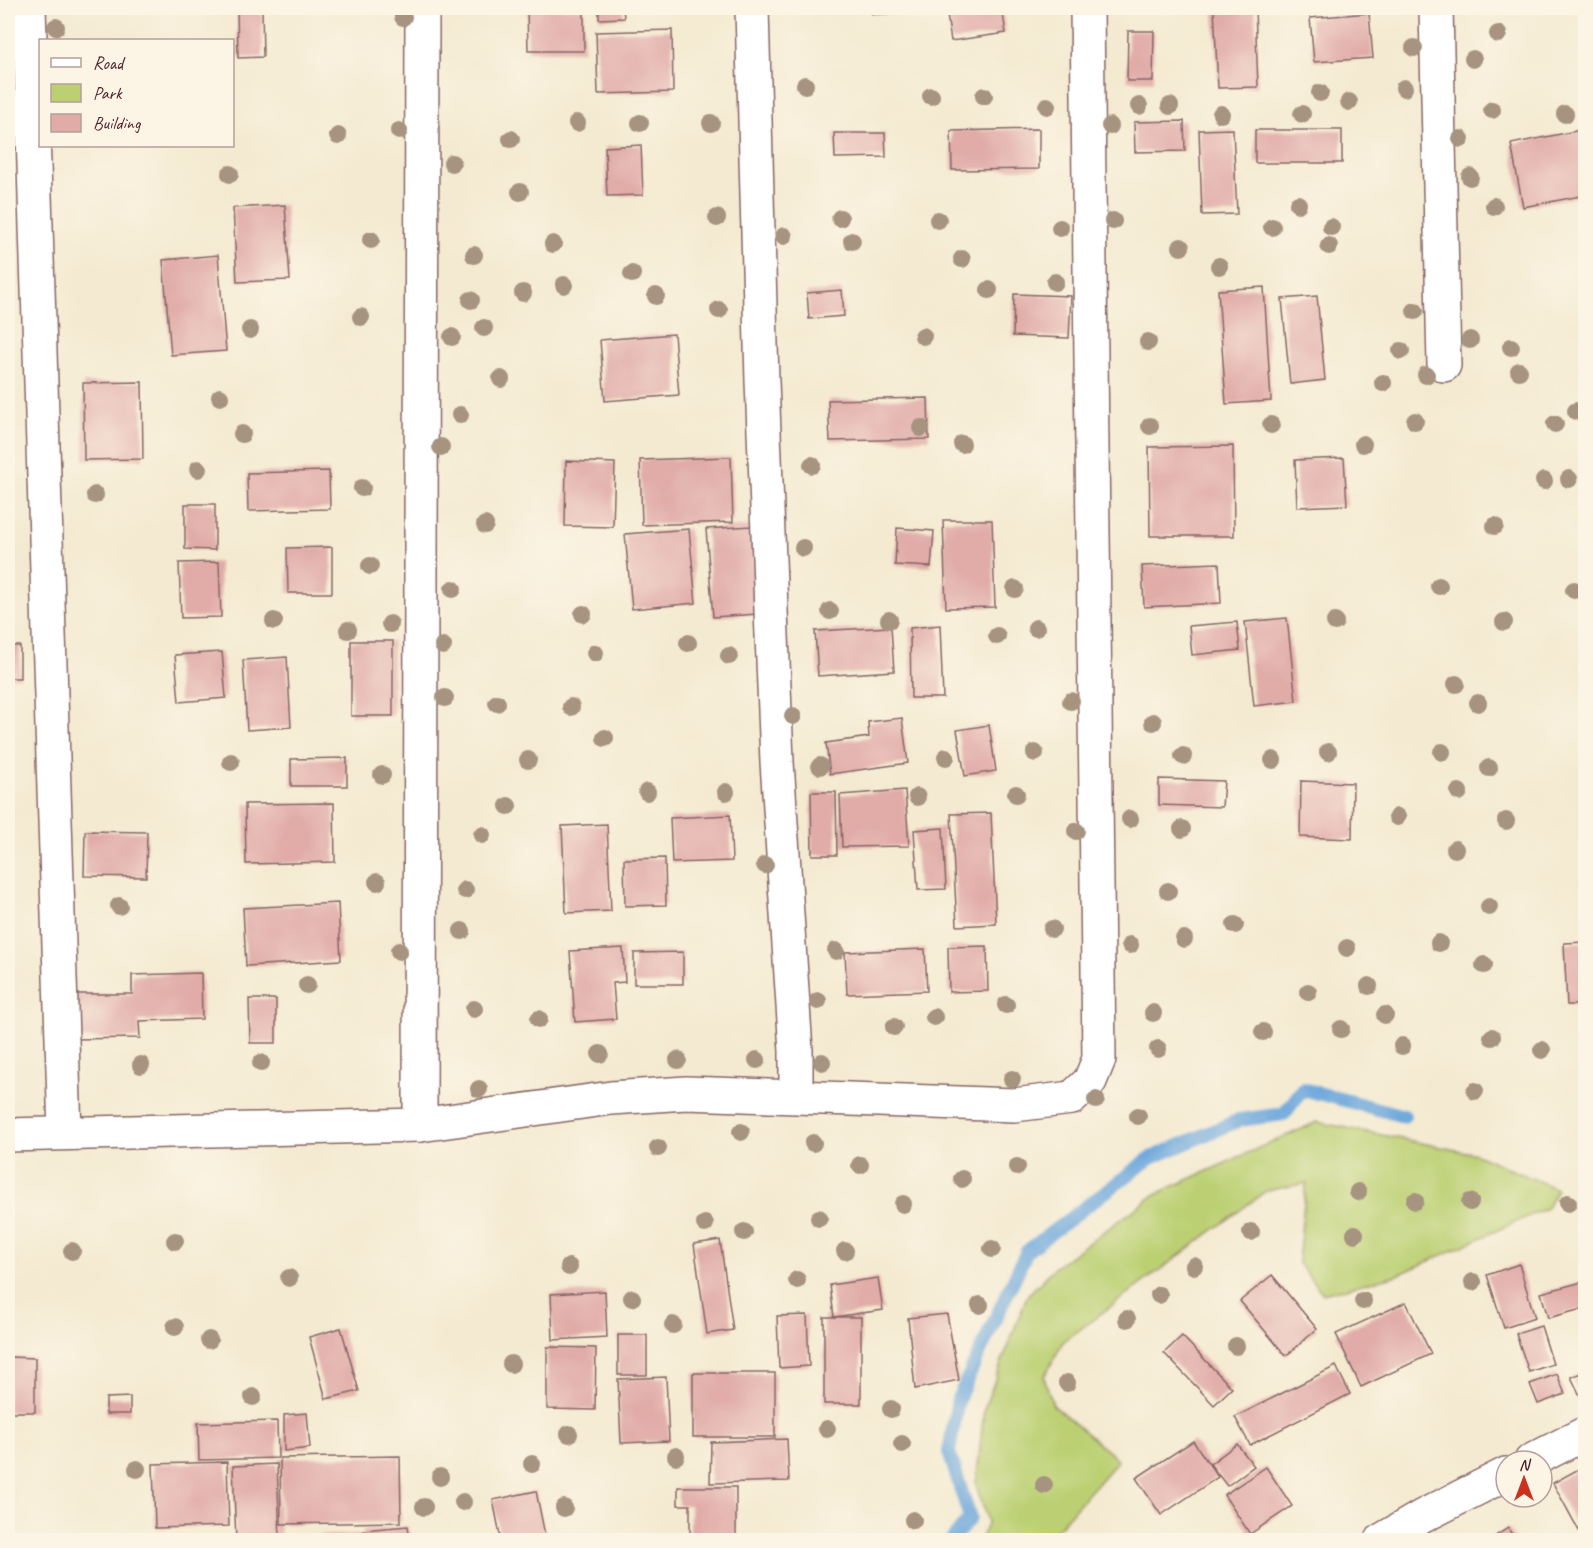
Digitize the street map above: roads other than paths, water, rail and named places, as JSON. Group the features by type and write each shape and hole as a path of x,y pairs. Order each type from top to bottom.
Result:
{"street":[{"path":"30,8 65,1133"},
{"path":"420,1125 422,8"},
{"path":"752,8 762,381 777,762 796,1051 796,1096"},
{"path":"8,1135 420,1125 611,1098 686,1093 1014,1105 1072,1098 1090,1081 1099,1059 1087,8"},
{"path":"1437,8 1444,365"},
{"path":"1554,1449 1586,1433"},
{"path":"1383,1540 1494,1480"}],"waterway":[{"path":"952,1540 970,1518 949,1452 958,1399 1027,1251 1149,1159 1239,1120 1284,1114 1303,1089 1404,1116"}]}
